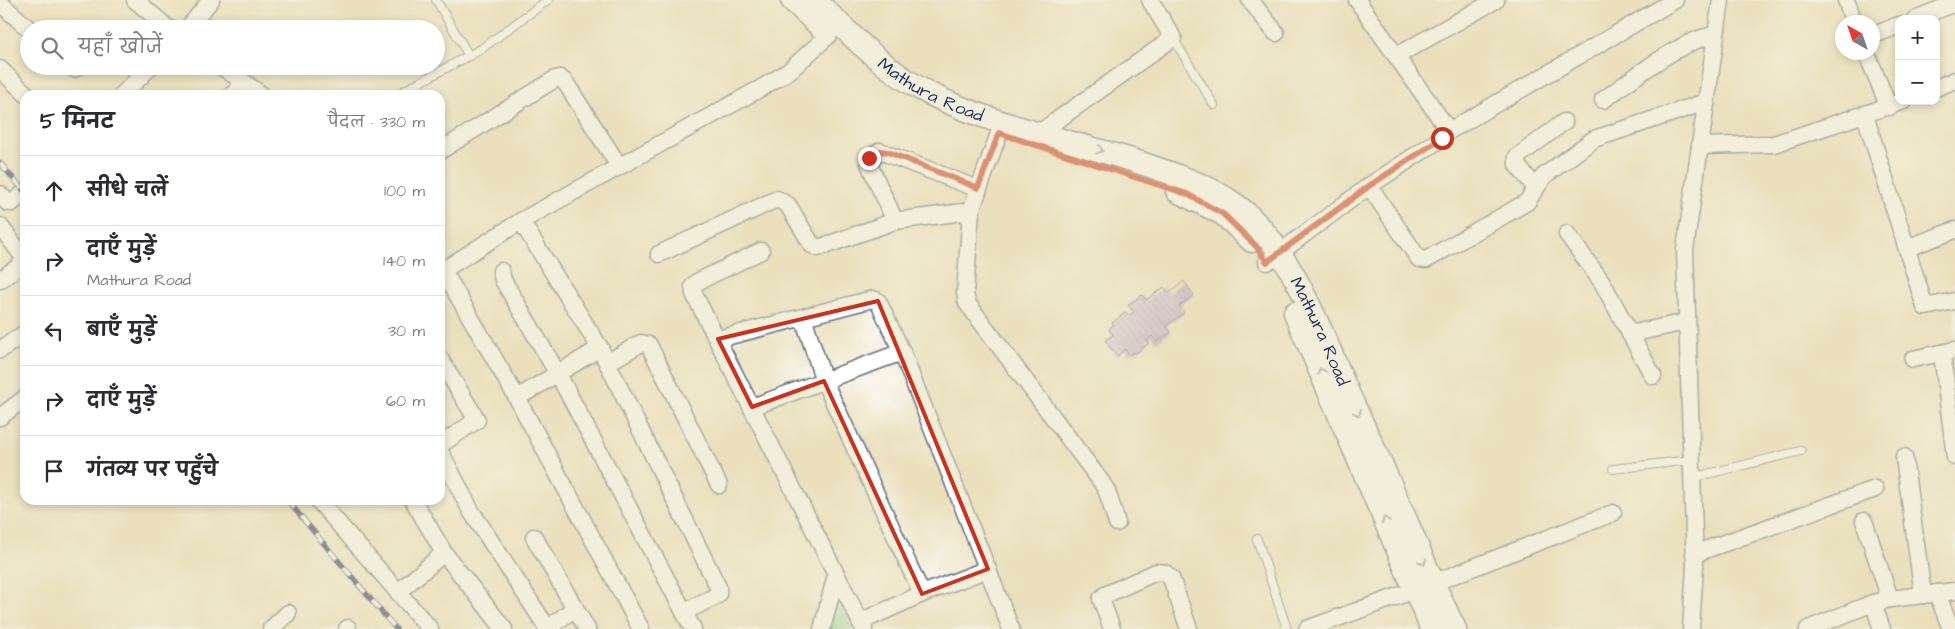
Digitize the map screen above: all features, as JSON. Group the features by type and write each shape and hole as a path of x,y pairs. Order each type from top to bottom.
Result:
{"main road":[{"name":"Mathura Road","path":"792,0 878,77 925,104 999,133 1187,194 1223,214 1256,246 1273,257"},
{"name":"Mathura Road","path":"815,0 895,73 929,94 968,111 1096,148 1164,171 1217,193 1238,206 1273,257 1327,345 1395,494 1423,587 1432,629"},
{"name":"Mathura Road","path":"1423,587 1455,629"}],"street":[{"path":"136,0 159,20"},
{"path":"194,20 211,0"},
{"path":"1039,133 1173,38 1150,0"},
{"path":"1250,0 1276,33"},
{"path":"1357,0 1449,131"},
{"path":"1396,56 1496,0"},
{"path":"1273,257 1369,186 1442,138 1449,131 1675,0"},
{"path":"1691,629 1694,554 1685,250 1721,0"},
{"path":"1846,0 1851,15"},
{"path":"0,3 20,21"},
{"path":"1925,15 1955,3"},
{"path":"1880,33 1895,27"},
{"path":"445,265 521,220 789,71 829,35"},
{"path":"1603,100 1635,77 1693,42 1715,35"},
{"path":"1871,60 1895,102"},
{"path":"0,69 22,90"},
{"path":"127,90 141,75"},
{"path":"234,75 255,90"},
{"path":"445,148 555,78 560,78 565,82 619,166"},
{"path":"237,90 245,83"},
{"path":"1369,186 1422,261 1527,202 1549,172 1594,139 1706,102"},
{"path":"1700,146 1774,144 1895,104"},
{"path":"1864,116 1925,307 1955,301"},
{"path":"1536,188 1518,166 1517,158 1564,122"},
{"path":"999,133 971,211 965,293 967,302 1100,480 1107,491 1117,523"},
{"path":"895,221 869,164 869,158 880,151 978,188"},
{"path":"0,194 8,203 12,203 20,196"},
{"path":"660,254 777,199 788,205 812,246 818,248 895,221 971,211"},
{"path":"521,220 604,356 718,587 718,595 684,612"},
{"path":"0,226 20,253"},
{"path":"1567,234 1602,282 1653,376"},
{"path":"1907,248 1954,235"},
{"path":"760,251 697,282 693,286 694,294 862,626 922,594 988,569"},
{"path":"0,280 20,264"},
{"path":"445,270 517,398 641,629"},
{"path":"501,271 503,280 558,374 693,629"},
{"path":"718,339 874,299 882,306 902,352 1011,629"},
{"path":"803,317 824,381 922,594"},
{"path":"1630,334 1686,322"},
{"path":"0,350 20,336"},
{"path":"517,398 558,374 641,343 649,345 719,485"},
{"path":"752,407 902,352"},
{"path":"1913,359 1948,352 1955,457"},
{"path":"445,367 477,420 445,442"},
{"path":"0,416 20,402"},
{"path":"1904,457 1930,594 1951,629"},
{"path":"445,461 471,510 547,629 575,608"},
{"path":"1694,554 1875,489"},
{"path":"322,505 430,629"},
{"path":"416,505 444,553 504,629"},
{"path":"1307,629 1423,587 1613,513"},
{"path":"1864,521 1890,599"},
{"path":"534,537 587,629"},
{"path":"398,592 444,553"},
{"path":"1112,629 1101,599 1105,595 1156,572 1165,572 1171,578 1189,629"},
{"path":"822,629 836,575"},
{"path":"1808,629 1874,603 1890,599 1955,591"},
{"path":"1874,603 1882,629"},
{"path":"272,629 288,613"}],"lane":[{"path":"436,0 469,56"},
{"path":"445,69 469,56 548,0"},
{"path":"1173,38 1214,105"},
{"path":"405,90 433,75"},
{"path":"1691,478 1801,451"},
{"path":"1613,469 1691,460"},
{"path":"1257,539 1287,629"}],"highlighted area":[{"path":"878,301 988,569 922,594 824,381 752,407 718,339"}],"green space":[{"path":"835,601 839,601 852,629 828,629"}],"building":[{"path":"1184,281 1194,295 1179,306 1184,313 1166,326 1171,332 1157,342 1152,336 1147,340 1149,343 1136,353 1134,352 1129,355 1125,349 1117,356 1105,341 1113,335 1109,329 1114,325 1112,323 1126,312 1129,316 1134,312 1128,305 1142,295 1146,300 1164,287 1169,293"}],"railway":[{"path":"0,163 20,186"},
{"path":"291,505 396,629"}],"route":[{"path":"869,158 880,151 888,152 978,188 999,133 1187,194 1223,214 1256,246 1267,262 1369,186 1442,138"}]}
